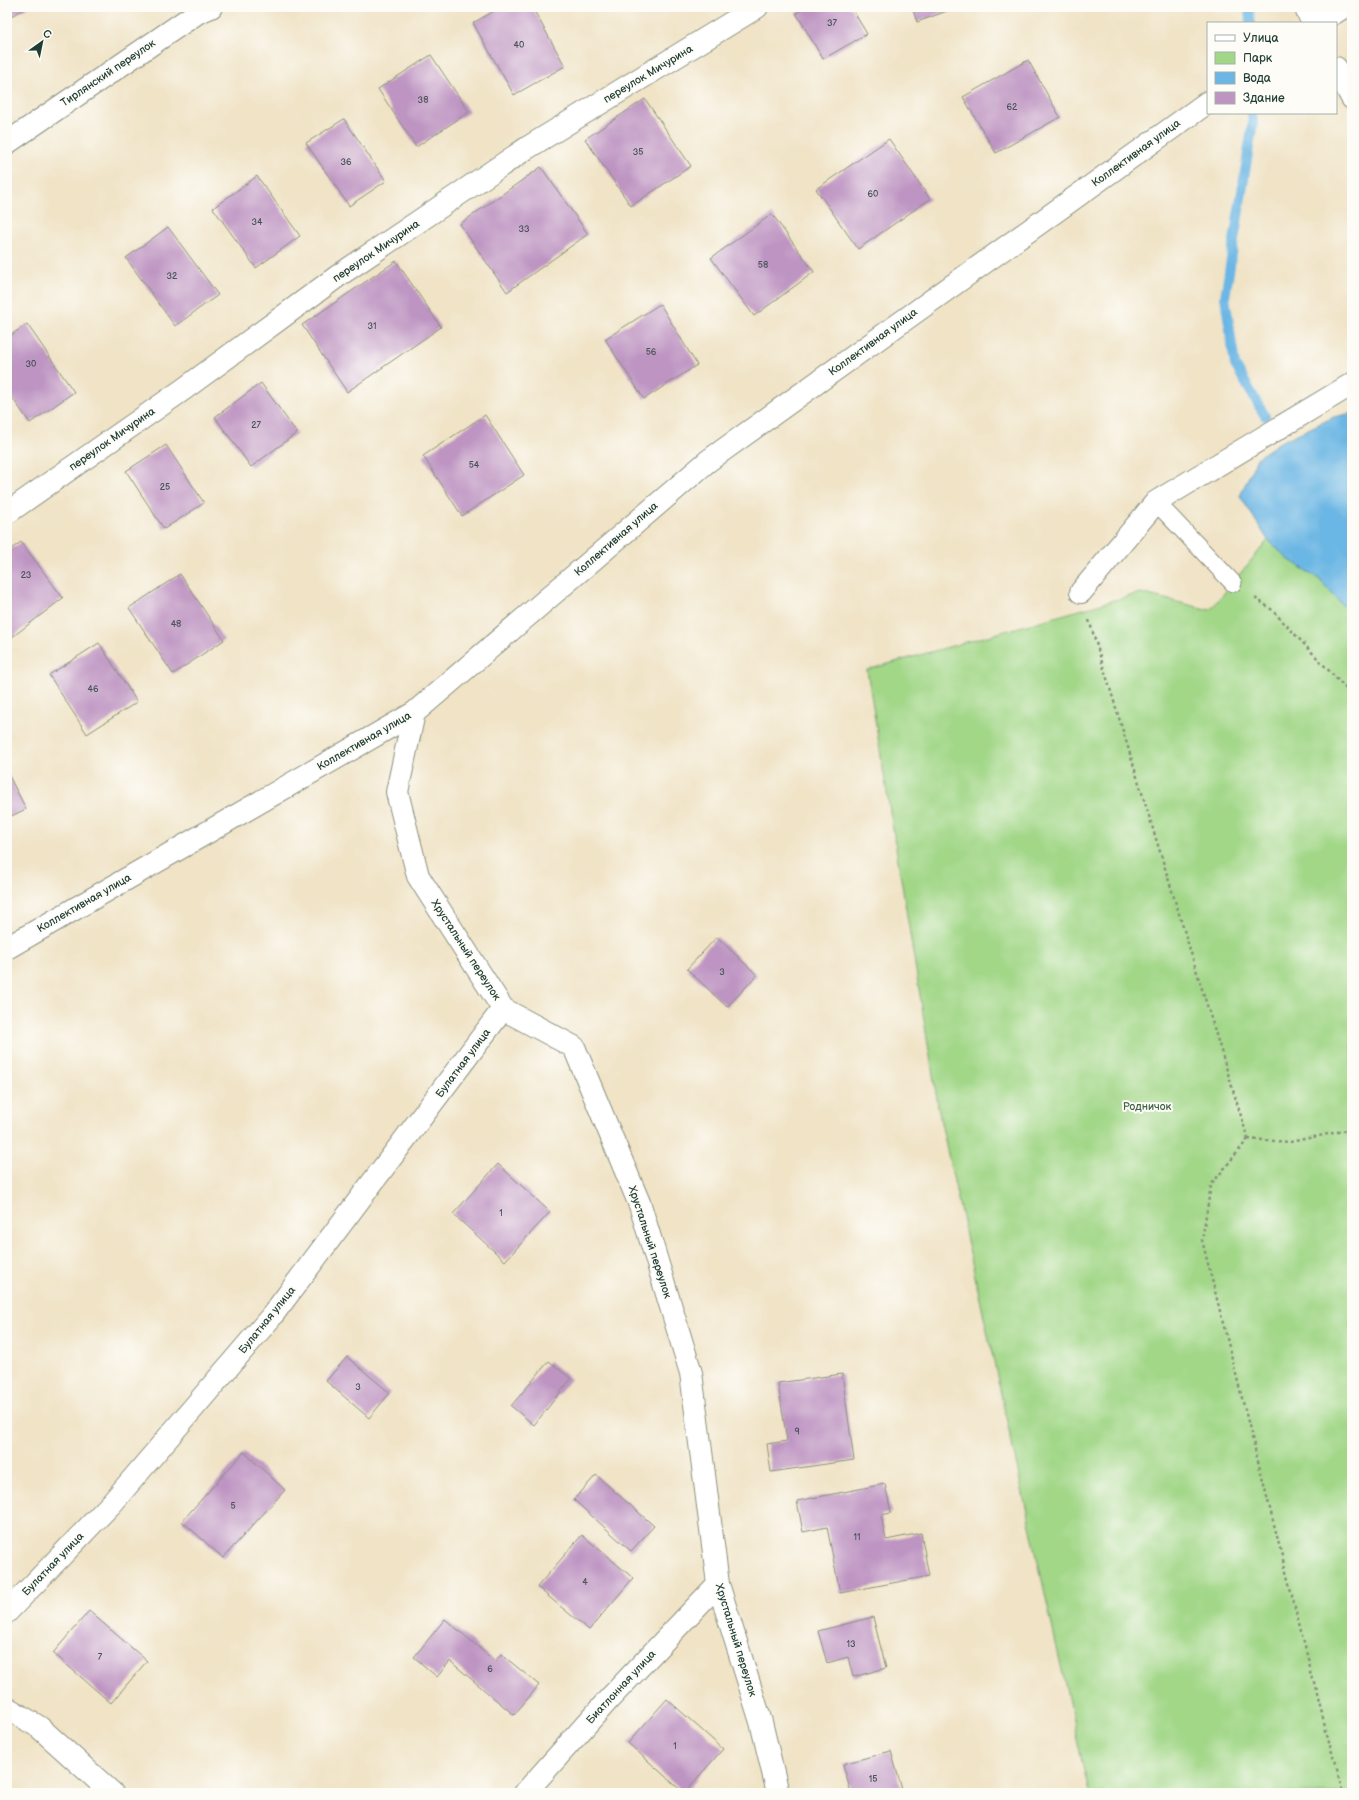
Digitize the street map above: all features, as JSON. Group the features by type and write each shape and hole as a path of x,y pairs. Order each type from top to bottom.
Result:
{"street":[{"name":"переулок Мичурина","path":"7,513 184,389 338,276 527,148 758,7"},
{"path":"1305,7 1312,22"},
{"path":"1320,22 1344,7"},
{"name":"Тирлянский переулок","path":"7,143 198,9"},
{"path":"1337,70 1352,98"},
{"name":"Коллективная улица","path":"7,948 414,713 708,461 1207,103"},
{"path":"1081,592 1156,502 1352,384"},
{"name":"Хрустальный переулок","path":"414,713 397,792 418,876 503,1009 574,1047 640,1205 691,1373 718,1584 761,1722 778,1793"},
{"name":"Булатная улица","path":"7,1612 113,1502 271,1318 503,1009"},
{"name":"Биатлонная улица","path":"525,1793 609,1699 718,1584"},
{"path":"7,1708 39,1727 112,1793"}],"lane":[{"path":"1156,502 1232,583"}],"path":[{"path":"1232,583 1271,609 1352,694"},
{"path":"1081,592 1248,1139"},
{"path":"1248,1139 1290,1142 1352,1128"},
{"path":"1248,1139 1211,1185 1202,1240 1342,1793"}],"green space":[{"name":"Родничок","path":"1268,540 1288,559 1319,579 1352,616 1352,1793 1089,1793 940,1118 867,670 1140,593 1210,610"}],"water":[{"path":"1352,413 1352,616 1319,579 1288,559 1268,540 1240,496 1257,458 1280,442 1334,417"}],"building":[{"path":"7,7 29,7 7,18"},
{"path":"501,7 532,7 565,66 514,95 473,23"},
{"path":"806,7 851,7 867,34 823,59 796,13"},
{"path":"912,7 958,7 917,22"},
{"path":"431,55 469,112 416,147 378,89"},
{"path":"1028,60 1060,117 996,153 963,97"},
{"path":"645,99 691,166 631,206 585,139"},
{"path":"344,119 386,181 349,206 306,143"},
{"path":"889,139 930,199 858,249 816,189"},
{"path":"541,167 588,234 507,292 460,224"},
{"path":"257,176 300,236 256,268 213,208"},
{"path":"772,214 814,272 754,316 711,258"},
{"path":"168,227 218,295 175,326 126,258"},
{"path":"396,261 441,327 347,392 302,325"},
{"path":"660,304 697,365 644,399 605,339"},
{"path":"27,324 74,392 30,423 7,390 7,338"},
{"path":"261,383 297,433 251,467 215,417"},
{"path":"485,415 524,475 462,516 423,456"},
{"path":"166,445 204,503 164,529 126,471"},
{"path":"21,542 63,598 7,641 7,552"},
{"path":"180,574 224,640 173,674 129,608"},
{"path":"99,643 137,702 87,734 49,675"},
{"path":"7,772 26,809 7,818"},
{"path":"717,937 757,975 727,1007 687,969"},
{"path":"498,1164 550,1212 505,1261 453,1214"},
{"path":"347,1357 390,1393 369,1418 326,1381"},
{"path":"549,1361 571,1379 534,1425 511,1406"},
{"path":"842,1374 854,1460 771,1472 767,1444 787,1441 778,1383"},
{"path":"244,1452 285,1490 223,1558 182,1521"},
{"path":"596,1475 654,1526 631,1551 574,1500"},
{"path":"885,1484 891,1513 881,1515 886,1540 921,1533 929,1576 840,1593 827,1527 803,1532 797,1501"},
{"path":"582,1535 633,1578 589,1630 537,1587"},
{"path":"89,1611 147,1661 111,1703 53,1653"},
{"path":"873,1617 886,1668 853,1677 848,1657 827,1663 818,1631"},
{"path":"445,1619 495,1661 501,1654 539,1685 514,1715 450,1661 437,1677 414,1657"},
{"path":"667,1699 723,1749 684,1793 628,1743"},
{"path":"891,1751 903,1793 851,1793 843,1764"}],"waterway":[{"path":"1249,7 1250,22"},
{"path":"1252,114 1253,122 1225,297 1235,365 1265,416"}]}
